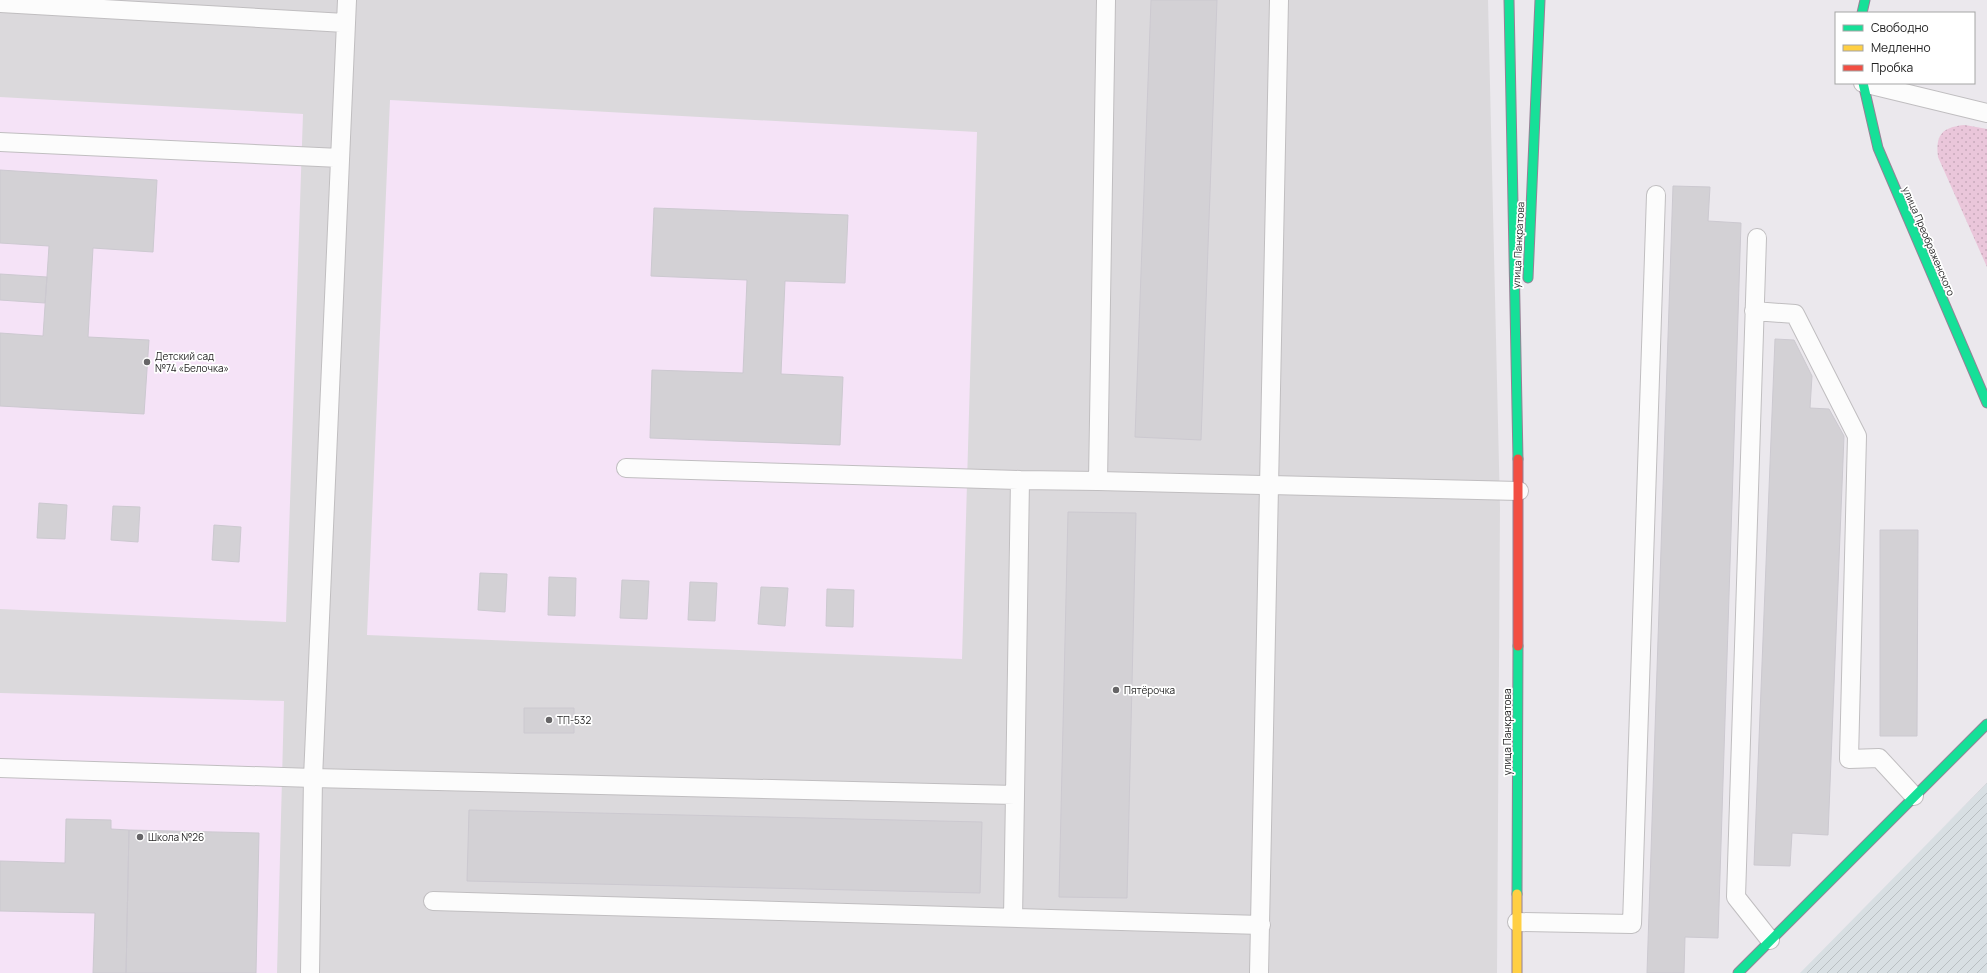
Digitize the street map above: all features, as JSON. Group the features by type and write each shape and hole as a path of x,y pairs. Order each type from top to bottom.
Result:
{"main road":[{"name":"улица Панкратова","path":"1509,0 1518,491 1517,973"},
{"name":"улица Панкратова","path":"1528,285 1540,0"},
{"path":"1862,12 1865,0"},
{"name":"улица Преображенского","path":"1863,84 1878,148 1987,403"},
{"name":"улица Панкратова","path":"1518,491 1525,341"},
{"path":"1738,973 1987,724"}],"lane":[{"path":"310,973 313,778 347,0"},
{"path":"1098,481 1106,0"},
{"path":"1259,973 1279,0"},
{"path":"0,3 345,23"},
{"path":"1867,84 1987,113"},
{"path":"0,142 340,158"},
{"path":"1517,922 1632,924 1656,195"},
{"path":"1757,238 1736,897 1770,940"},
{"path":"1754,311 1795,314 1857,436 1849,759 1879,758 1914,796"},
{"path":"626,468 1020,480 1518,491"},
{"path":"1014,918 1020,480"},
{"path":"0,768 313,778 1016,796"},
{"path":"433,901 1260,925"}],"shaded area":[{"path":"0,0 1488,0 1500,508 1497,973 0,973"},
{"name":"Детский сад №74 «Белочка»","path":"0,97 303,114 286,622 0,609"},
{"path":"390,100 977,132 962,659 367,635"},
{"path":"1965,125 1987,129 1987,267 1938,157 1937,149 1939,137 1942,133 1951,128"},
{"name":"Школа №26","path":"0,693 284,701 277,973 0,973"},
{"path":"1987,783 1987,973 1800,973"}],"building":[{"path":"1151,0 1217,0 1201,440 1135,437"},
{"path":"0,170 157,180 153,252 93,248 88,337 149,340 144,414 0,406 0,333 43,336 49,246 0,243"},
{"path":"1673,186 1710,187 1708,221 1741,223 1718,938 1685,937 1684,973 1647,973"},
{"path":"654,208 848,215 845,283 785,281 781,374 843,377 840,445 650,438 652,370 743,373 747,280 651,276"},
{"path":"0,274 47,277 45,303 0,300"},
{"path":"1775,339 1794,340 1812,376 1810,408 1829,409 1844,436 1828,835 1792,833 1790,866 1754,865"},
{"path":"39,503 67,505 65,539 37,538"},
{"path":"113,506 140,507 138,542 111,540"},
{"path":"1068,512 1136,513 1127,898 1059,897"},
{"path":"214,525 241,527 239,562 212,560"},
{"path":"1880,530 1918,530 1917,736 1880,736"},
{"path":"480,573 507,574 505,612 478,610"},
{"path":"549,577 576,578 575,616 548,615"},
{"path":"622,580 649,581 647,619 620,618"},
{"path":"690,582 717,583 715,621 688,620"},
{"path":"761,587 788,588 785,626 758,624"},
{"path":"827,589 854,590 853,627 826,626"},
{"name":"ТП-532","path":"524,708 574,708 574,733 524,733"},
{"path":"469,810 982,822 980,893 467,881"},
{"path":"66,819 111,820 111,829 129,830 126,973 93,973 95,913 0,911 0,861 65,863"},
{"path":"129,830 259,833 256,973 126,973"}],"traffic: fast":[{"path":"1509,0 1518,459"},
{"path":"1528,278 1540,0"},
{"path":"1862,12 1865,0"},
{"path":"1863,84 1878,148 1987,403"},
{"path":"1517,894 1518,646"},
{"path":"1738,973 1987,724"}],"traffic: slow":[{"path":"1517,894 1517,973"}],"traffic: jam":[{"path":"1518,459 1518,646"}],"place":[{"name":"Детский сад №74 «Белочка»","path":"147,362"},
{"name":"Пятёрочка","path":"1116,690"},
{"name":"ТП-532","path":"549,720"},
{"name":"Школа №26","path":"140,837"}]}
